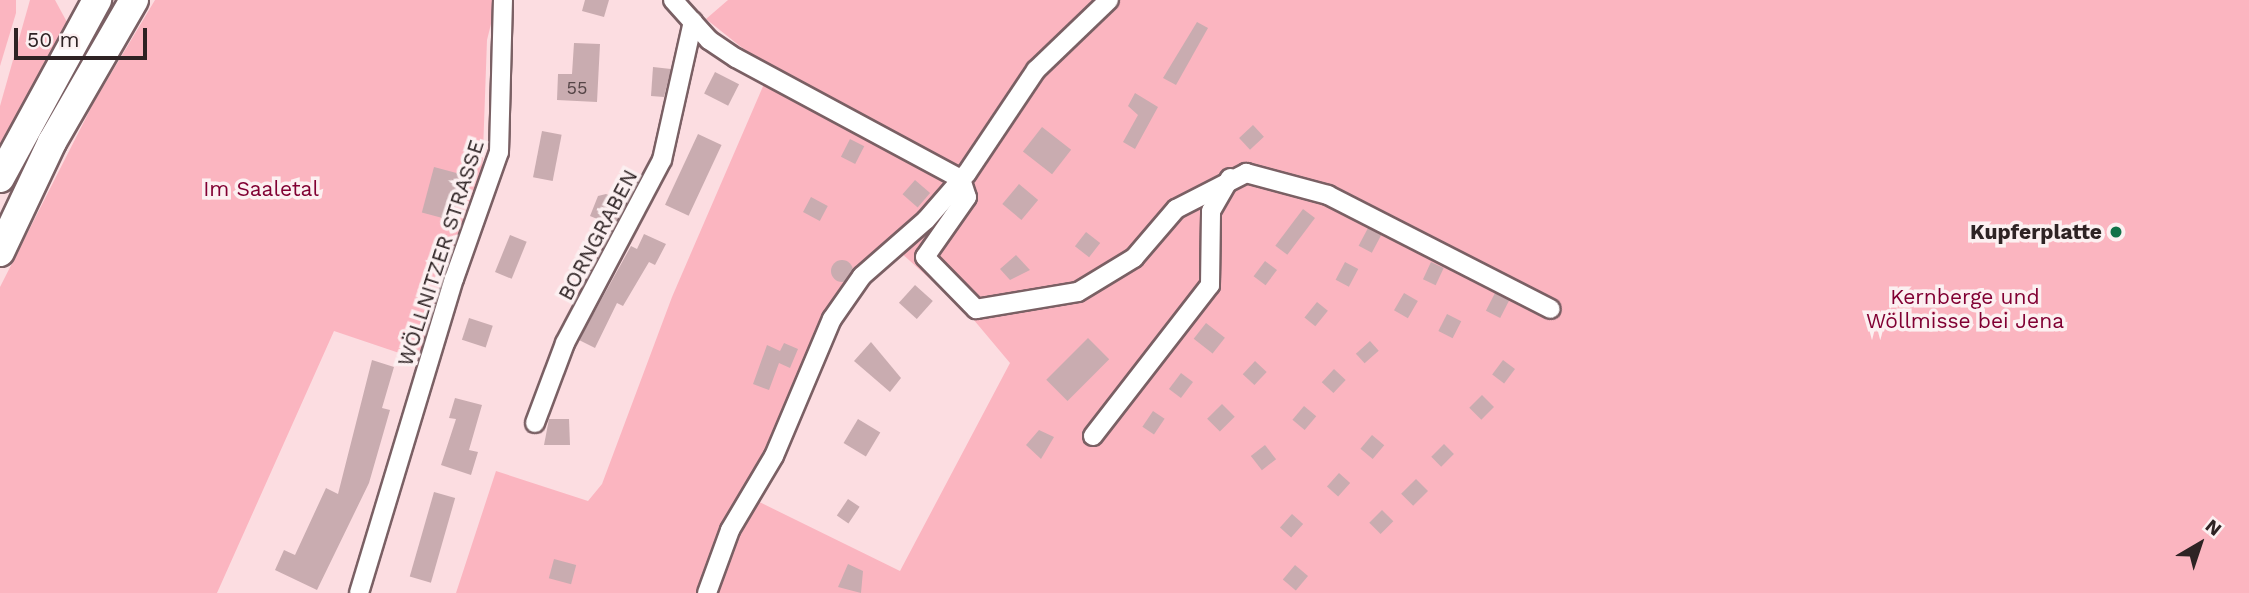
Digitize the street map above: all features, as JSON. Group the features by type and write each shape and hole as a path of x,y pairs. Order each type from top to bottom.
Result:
{"main road":[{"path":"0,178 97,0"},
{"path":"0,252 52,142 134,0"}],"street":[{"name":"WÖLLNITZER STRASSE","path":"359,593 454,279 499,152 503,0"},
{"path":"673,0 736,58 961,179 967,197 925,257 976,309 1078,292 1134,258 1176,209 1230,178 1261,174 1328,195 1551,309"},
{"path":"707,593 730,530 774,456 832,320 862,275 926,220 961,179 1035,70 1109,0"},
{"name":"BORNGRABEN","path":"535,423 565,343 662,160 693,21"},
{"path":"1093,436 1210,285 1212,211 1230,178"}],"green space":[{"path":"0,0 16,0 16,13 0,66"},
{"path":"30,0 55,0 68,24 0,157 0,106"},
{"name":"Im Saaletal","path":"155,0 497,0 487,40 482,180 420,360 334,331 217,593 0,593 0,287 94,102"},
{"name":"Kernberge und Wöllmisse bei Jena","path":"728,0 2249,0 2249,593 456,593 496,471 588,501 602,484 672,297 770,70 706,19","holes":["890,243 968,313 1010,363 900,571 741,493 771,451 865,265"]}],"building":[{"path":"585,0 609,0 604,17 582,11"},
{"path":"1197,22 1208,28 1176,85 1163,78"},
{"path":"574,43 600,44 597,102 557,100 558,74 572,74"},
{"path":"653,67 671,69 664,97 651,96"},
{"path":"715,72 739,84 728,106 704,93"},
{"path":"1135,93 1158,107 1135,149 1123,142 1138,115 1128,106"},
{"path":"1253,125 1264,137 1250,150 1239,138"},
{"path":"1042,127 1071,150 1052,174 1023,151"},
{"path":"542,131 562,135 553,181 533,177"},
{"path":"698,134 722,145 689,216 665,205"},
{"path":"850,139 864,146 855,164 841,157"},
{"path":"434,167 464,175 452,220 422,212"},
{"path":"915,180 930,193 918,207 903,194"},
{"path":"1019,184 1038,200 1021,220 1002,204"},
{"path":"606,194 626,203 614,226 590,216 598,196"},
{"path":"811,197 828,206 820,221 803,212"},
{"path":"1303,209 1315,218 1287,255 1275,246"},
{"path":"1368,228 1381,235 1372,253 1359,246"},
{"path":"1086,232 1100,243 1089,257 1075,246"},
{"path":"644,234 666,244 655,265 649,262 623,306 617,303 595,348 579,340 631,246 637,249"},
{"path":"510,235 527,242 512,279 495,272"},
{"path":"1016,255 1030,270 1010,280 1000,269"},
{"path":"842,260 850,263 853,271 850,279 842,282 834,279 831,271 834,263"},
{"path":"1265,261 1277,270 1266,285 1254,276"},
{"path":"1345,262 1358,269 1349,287 1336,280"},
{"path":"1431,262 1444,268 1436,285 1423,279"},
{"path":"915,285 933,301 917,319 899,303"},
{"path":"1404,293 1418,301 1408,318 1394,310"},
{"path":"1495,293 1509,300 1500,318 1486,311"},
{"path":"1317,302 1328,311 1315,326 1304,318"},
{"path":"1447,314 1461,321 1453,338 1438,331"},
{"path":"469,318 493,326 486,348 462,340"},
{"path":"1206,323 1225,338 1213,354 1194,339"},
{"path":"1088,338 1109,359 1067,401 1046,380"},
{"path":"1370,341 1379,351 1365,363 1356,354"},
{"path":"871,342 901,378 890,392 854,361"},
{"path":"784,343 798,349 790,368 779,363 769,390 753,384 767,345 780,351"},
{"path":"372,360 394,367 382,408 390,410 369,483 317,590 275,570 284,550 295,555 326,488 338,494"},
{"path":"1503,360 1515,369 1504,383 1492,374"},
{"path":"1255,361 1267,372 1254,385 1243,374"},
{"path":"1334,369 1346,380 1333,393 1322,382"},
{"path":"1181,373 1193,382 1181,398 1169,389"},
{"path":"1482,395 1494,407 1481,420 1469,408"},
{"path":"455,398 482,405 469,450 478,452 471,475 441,465 456,419 449,418"},
{"path":"1222,404 1235,417 1220,432 1207,419"},
{"path":"1304,406 1316,416 1305,430 1292,420"},
{"path":"1153,411 1165,419 1154,435 1142,427"},
{"path":"549,419 569,419 570,445 544,445"},
{"path":"858,419 880,432 866,456 844,443"},
{"path":"1039,430 1054,437 1041,459 1026,445"},
{"path":"1372,435 1384,445 1373,459 1360,449"},
{"path":"1444,444 1454,454 1441,467 1431,457"},
{"path":"1265,445 1276,459 1262,470 1251,456"},
{"path":"1339,473 1350,483 1338,496 1327,486"},
{"path":"1416,479 1428,491 1413,506 1401,494"},
{"path":"434,492 455,498 431,583 410,577"},
{"path":"848,499 860,507 848,523 837,516"},
{"path":"1382,510 1393,521 1381,534 1369,523"},
{"path":"1292,514 1303,524 1291,537 1280,527"},
{"path":"554,559 576,565 571,584 549,578"},
{"path":"848,564 863,571 861,593 838,587"},
{"path":"1295,565 1308,576 1296,590 1283,580"}],"place":[{"name":"Kupferplatte","path":"2116,232"}]}
